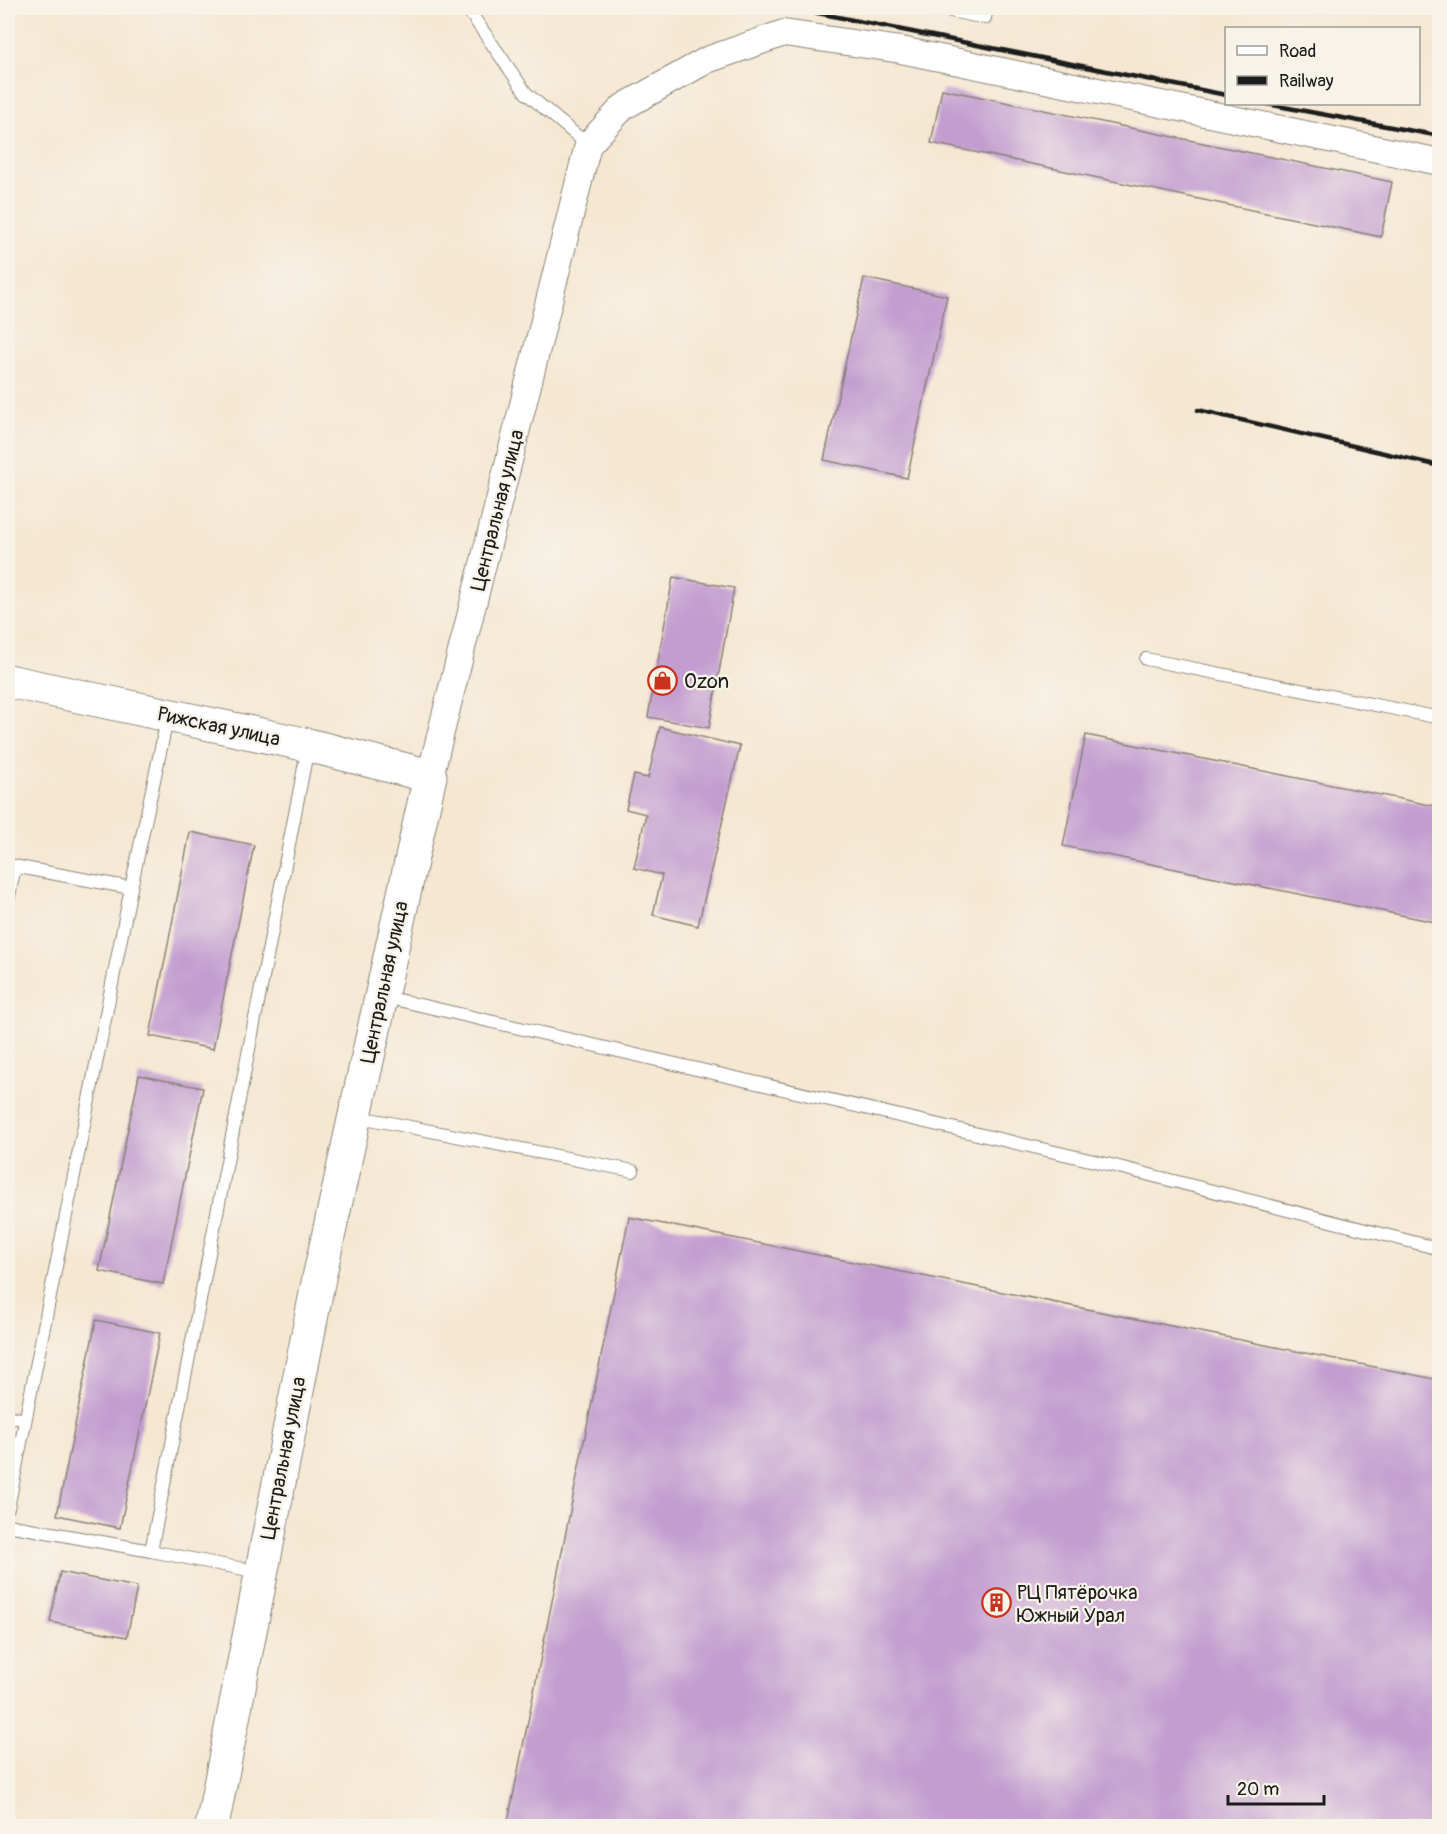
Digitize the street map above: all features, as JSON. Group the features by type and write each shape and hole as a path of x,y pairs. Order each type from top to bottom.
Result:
{"street":[{"path":"588,145 624,107 707,60 784,33 901,50 1440,162"},
{"name":"Центральная улица","path":"212,1827 319,1278 380,995 430,776 588,145"},
{"name":"Рижская улица","path":"8,681 309,745 430,776"}],"lane":[{"path":"467,8 526,93 588,145"},
{"path":"936,8 985,18 987,8"},
{"path":"1146,659 1440,718"},
{"path":"8,1508 131,888 168,716"},
{"path":"151,1551 309,745"},
{"path":"8,901 11,866 131,888"},
{"path":"380,995 1107,1164 1440,1249"},
{"path":"354,1116 633,1171"},
{"path":"8,1416 25,1420"},
{"path":"8,1525 260,1572"}],"building":[{"path":"942,89 1392,182 1381,237 931,143"},
{"path":"864,278 947,296 907,478 824,460"},
{"path":"673,577 734,588 709,728 648,717"},
{"path":"660,727 740,746 698,926 653,915 662,875 634,868 646,814 626,809 634,775 648,778"},
{"path":"1086,735 1440,807 1440,923 1063,846"},
{"path":"190,832 254,845 213,1049 150,1036"},
{"path":"139,1075 203,1088 163,1284 99,1271"},
{"name":"РЦ Пятёрочка Южный Урал","path":"629,1217 1440,1380 1440,1826 507,1826"},
{"path":"96,1320 160,1333 120,1528 57,1515"},
{"path":"60,1572 137,1587 127,1637 50,1622"}],"railway":[{"path":"793,8 1225,95"},
{"path":"1272,105 1440,136"},
{"path":"1198,410 1440,466"}],"place":[{"name":"Ozon","path":"663,681"},
{"name":"РЦ Пятёрочка Южный Урал","path":"996,1603"}]}
